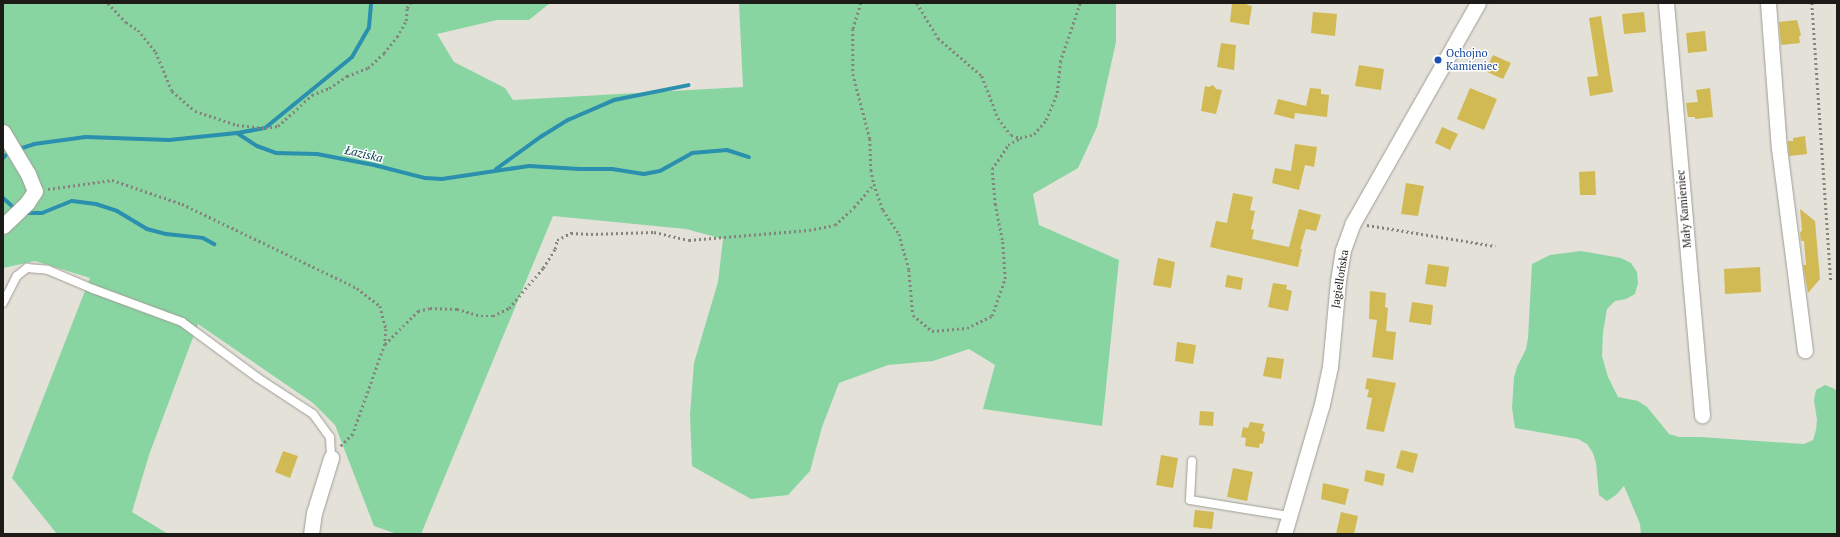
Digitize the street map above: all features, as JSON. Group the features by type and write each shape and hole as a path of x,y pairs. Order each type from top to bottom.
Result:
{"street":[{"name":"Jagiellońska","path":"1284,534 1322,404 1330,367 1338,281 1343,250 1353,223 1478,3"},
{"name":"Mały Kamieniec","path":"1666,3 1702,415"},
{"path":"1768,3 1779,148 1805,350"},
{"path":"3,132 28,174 35,191 26,203 3,226"},
{"path":"311,534 314,513 331,458"}],"lane":[{"path":"3,303 17,276 27,268 48,270 93,289 182,322 258,378 314,414 330,437 331,458"},
{"path":"1192,461 1190,500 1289,516"}],"path":[{"path":"108,3 126,22 138,30 156,52 172,91 195,111 237,125 265,128 278,126 312,95 329,88 347,76 368,68 384,53 397,37 406,21 407,8 410,3"},
{"path":"861,3 853,29 853,74 870,139 871,170 874,184 884,210 899,234 909,270 914,315 932,331 967,328 992,316 1005,279 1002,240 992,169 1008,145 1020,138 1034,134 1046,120 1057,93 1060,62 1080,3"},
{"path":"917,3 938,38 982,76 998,118 1011,135 1020,138"},
{"path":"1812,3 1831,282"},
{"path":"35,191 112,180 182,204 357,288 380,306 386,329 386,344 353,434 331,458"},
{"path":"386,344 418,311 430,308 457,309 481,316 492,316 509,308 543,268 554,249 557,240 571,233 591,234 654,232 689,240 716,239 828,226 834,225 854,208 874,184"},
{"path":"1353,223 1495,246"}],"green space":[{"path":"3,3 550,3 529,20 497,20 437,34 454,62 505,88 513,100 743,87 739,3 1116,3 1116,42 1097,127 1078,168 1033,194 1039,225 1119,260 1102,426 983,409 995,365 969,349 933,361 888,365 839,383 822,427 810,471 788,495 751,499 692,466 690,414 694,363 718,282 723,239 686,229 553,216 421,534 397,534 374,526 335,425 313,403 198,324 149,455 132,512 168,534 57,534 12,478 90,278 35,261 3,268"},
{"path":"1581,251 1621,258 1631,263 1637,272 1638,283 1635,294 1626,299 1615,301 1607,309 1603,332 1602,356 1608,377 1618,397 1638,401 1647,407 1669,434 1679,437 1804,444 1813,440 1816,430 1817,420 1814,400 1816,390 1825,385 1835,389 1837,392 1837,534 1641,534 1640,524 1624,486 1616,495 1607,501 1599,495 1596,463 1593,453 1587,444 1578,439 1515,428 1512,408 1514,377 1526,349 1528,338 1532,264 1550,255"}],"building":[{"path":"1232,3 1248,3 1247,5 1252,6 1249,25 1230,22"},
{"path":"1313,12 1337,14 1335,36 1311,33"},
{"path":"1644,12 1646,32 1624,34 1622,14"},
{"path":"1601,16 1613,92 1590,96 1587,77 1598,76 1589,18"},
{"path":"1797,20 1801,35 1799,37 1800,43 1781,45 1779,22"},
{"path":"1705,31 1707,51 1688,53 1686,33"},
{"path":"1221,43 1236,45 1234,70 1217,67"},
{"path":"1493,55 1511,63 1503,79 1485,71"},
{"path":"1359,65 1384,69 1381,90 1355,86"},
{"path":"1213,85 1216,89 1222,90 1216,114 1201,111 1205,86 1209,87"},
{"path":"1310,88 1321,89 1321,94 1329,95 1327,117 1295,113 1294,119 1274,114 1278,99 1306,106"},
{"path":"1470,88 1497,99 1484,130 1457,119"},
{"path":"1710,88 1713,117 1695,119 1695,117 1688,117 1686,103 1698,102 1696,90"},
{"path":"1442,127 1458,134 1450,150 1435,143"},
{"path":"1805,136 1807,154 1789,156 1788,141 1793,141 1793,138"},
{"path":"1295,144 1317,147 1314,167 1305,165 1299,190 1272,183 1275,168 1291,171"},
{"path":"1595,171 1596,195 1580,195 1579,172"},
{"path":"1406,183 1424,186 1418,216 1401,214"},
{"path":"1233,193 1253,197 1250,210 1255,211 1251,229 1254,230 1252,239 1289,247 1299,209 1321,215 1316,231 1306,229 1300,249 1302,249 1298,267 1210,247 1216,221 1227,223"},
{"path":"1800,209 1815,221 1820,279 1808,293 1803,265 1806,265 1804,241 1801,241 1800,233 1802,230"},
{"path":"1158,258 1175,262 1171,288 1153,285"},
{"path":"1428,264 1449,267 1446,287 1425,284"},
{"path":"1760,267 1761,292 1725,294 1724,269"},
{"path":"1227,275 1243,278 1241,290 1225,287"},
{"path":"1273,283 1287,285 1286,289 1292,291 1288,311 1268,307"},
{"path":"1370,291 1386,293 1385,307 1388,308 1386,331 1396,332 1393,360 1372,357 1377,320 1369,319"},
{"path":"1412,302 1433,305 1431,325 1409,322"},
{"path":"1177,342 1196,345 1193,364 1175,361"},
{"path":"1267,357 1284,359 1281,379 1263,376"},
{"path":"1367,378 1396,383 1384,432 1366,429 1372,398 1367,397 1369,390 1365,389"},
{"path":"1200,411 1214,412 1213,426 1199,425"},
{"path":"1250,422 1264,424 1262,431 1265,432 1263,444 1260,443 1259,448 1245,446 1246,438 1241,437 1243,427 1248,428"},
{"path":"1401,450 1418,454 1413,473 1396,468"},
{"path":"283,451 298,456 290,478 275,472"},
{"path":"1161,455 1178,458 1173,488 1156,485"},
{"path":"1233,468 1253,472 1247,501 1227,497"},
{"path":"1366,470 1385,474 1383,486 1364,481"},
{"path":"1323,483 1349,489 1345,505 1321,499"},
{"path":"1195,510 1214,512 1212,529 1193,527"},
{"path":"1341,512 1358,516 1354,534 1336,534"}],"waterway":[{"name":"Łaziska","path":"19,149 34,144 86,137 169,140 237,133 265,128 352,57 369,27 371,3"},
{"name":"Łaziska","path":"496,169 542,136 568,120 614,100 689,85"},
{"name":"Łaziska","path":"237,133 257,146 276,153 317,154 374,165 425,178 442,179 529,166 612,169 644,174 660,171 692,153 727,150 749,157"},
{"name":"Łaziska","path":"3,158 6,155"},
{"path":"3,198 12,206"},
{"path":"27,213 42,213 72,201 96,204 117,211 147,229 166,234 203,238 214,244"}],"place":[{"name":"Ochojno Kamieniec","path":"1438,60"}]}
